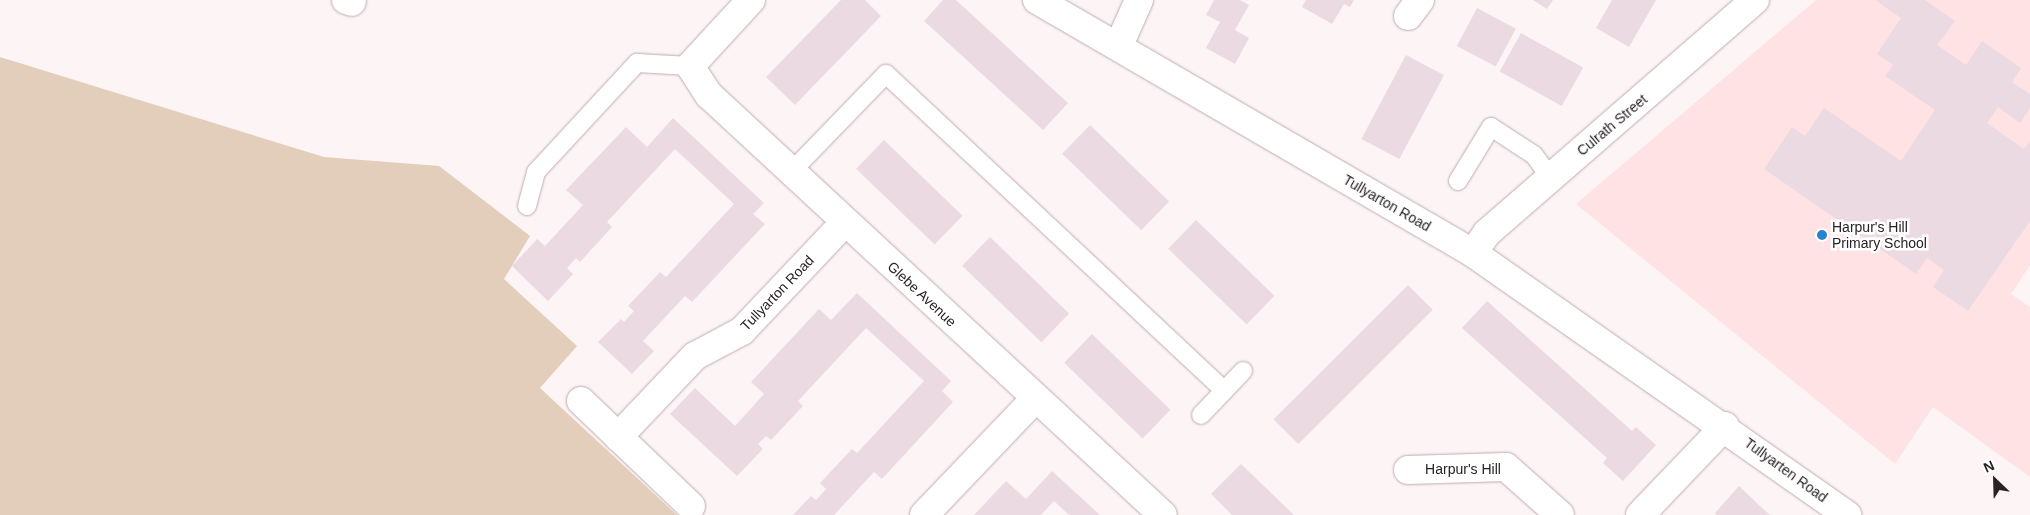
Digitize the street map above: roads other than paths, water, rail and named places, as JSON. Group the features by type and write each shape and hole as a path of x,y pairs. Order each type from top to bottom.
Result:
{"street":[{"path":"690,66 751,0"},
{"name":"Tullyarton Road","path":"1037,0 1474,253 1725,426"},
{"path":"1119,46 1139,0"},
{"name":"Culrath Street","path":"1474,253 1487,233 1755,0"},
{"name":"Glebe Avenue","path":"690,66 710,95 792,171 844,223 1162,515"},
{"name":"Tullyarton Road","path":"618,437 695,356 742,331 844,223"},
{"path":"924,515 1035,399"},
{"path":"581,401 691,506"},
{"path":"1640,515 1725,426"},
{"name":"Tullyarten Road","path":"1725,426 1847,515"},
{"name":"Harpur's Hill","path":"1408,470 1506,467 1560,515"}],"lane":[{"path":"527,206 536,172 637,63 690,66"},
{"path":"792,171 886,74 1224,390"},
{"path":"1458,181 1491,127 1534,155 1550,178"},
{"path":"1201,415 1243,372"}],"place":[{"name":"Harpur's Hill Primary School","path":"1822,235"}]}
